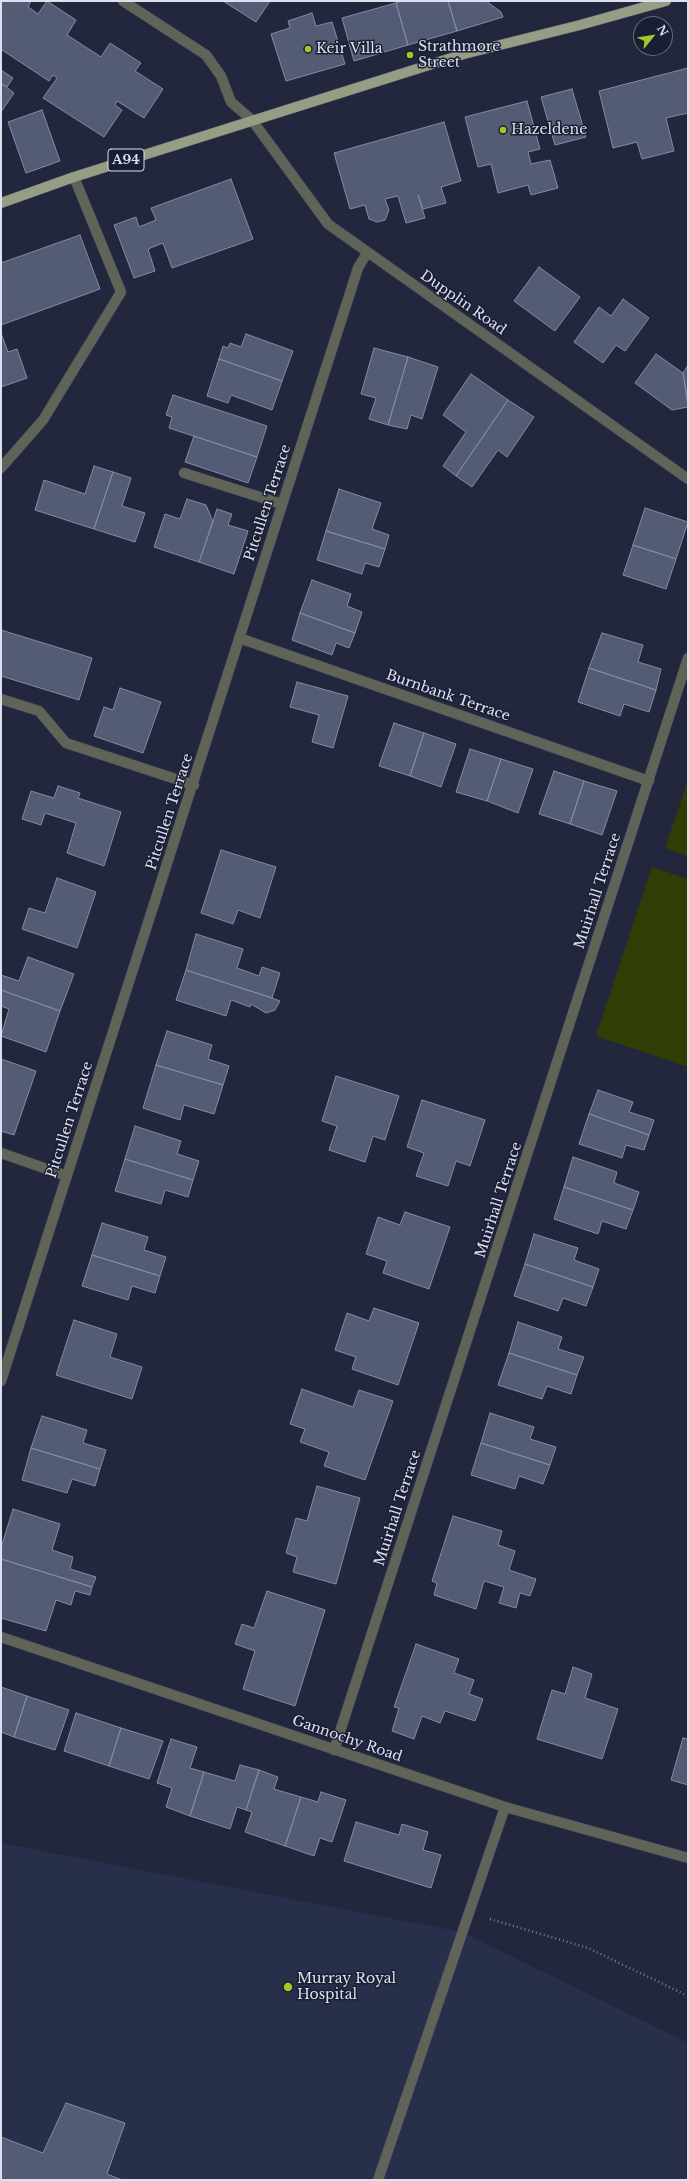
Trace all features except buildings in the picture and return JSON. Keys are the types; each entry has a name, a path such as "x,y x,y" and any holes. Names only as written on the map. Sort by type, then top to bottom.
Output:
{"main road":[{"name":"A94","path":"1,203 74,177 464,54 666,1"}],"street":[{"name":"Dupplin Road","path":"123,1 206,55 221,76 231,102 252,120 328,224 688,479"},
{"path":"1,468 43,420 121,292 74,177"},
{"name":"Pitcullen Terrace","path":"1,1381 194,785 238,638 358,268 367,253"},
{"path":"184,474 282,504"},
{"name":"Burnbank Terrace","path":"238,638 649,780"},
{"name":"Muirhall Terrace","path":"334,1750 688,658"},
{"path":"1,699 39,711 66,743 194,785"},
{"path":"1,1154 67,1176"},
{"name":"Gannochy Road","path":"1,1637 505,1807 688,1858"},
{"path":"378,2180 505,1807"}],"path":[{"path":"469,1913 588,1948 688,1996"}],"shaded area":[{"name":"Murray Royal Hospital","path":"1,1843 462,1932 688,2043 688,2180 1,2180"}],"green space":[{"path":"688,780 688,856 665,848"},
{"path":"652,867 688,879 688,1067 596,1036"}],"place":[{"name":"Keir Villa","path":"308,49"},
{"name":"Strathmore Street","path":"410,55"},
{"name":"Hazeldene","path":"503,130"},
{"name":"Murray Royal Hospital","path":"288,1987"}]}
